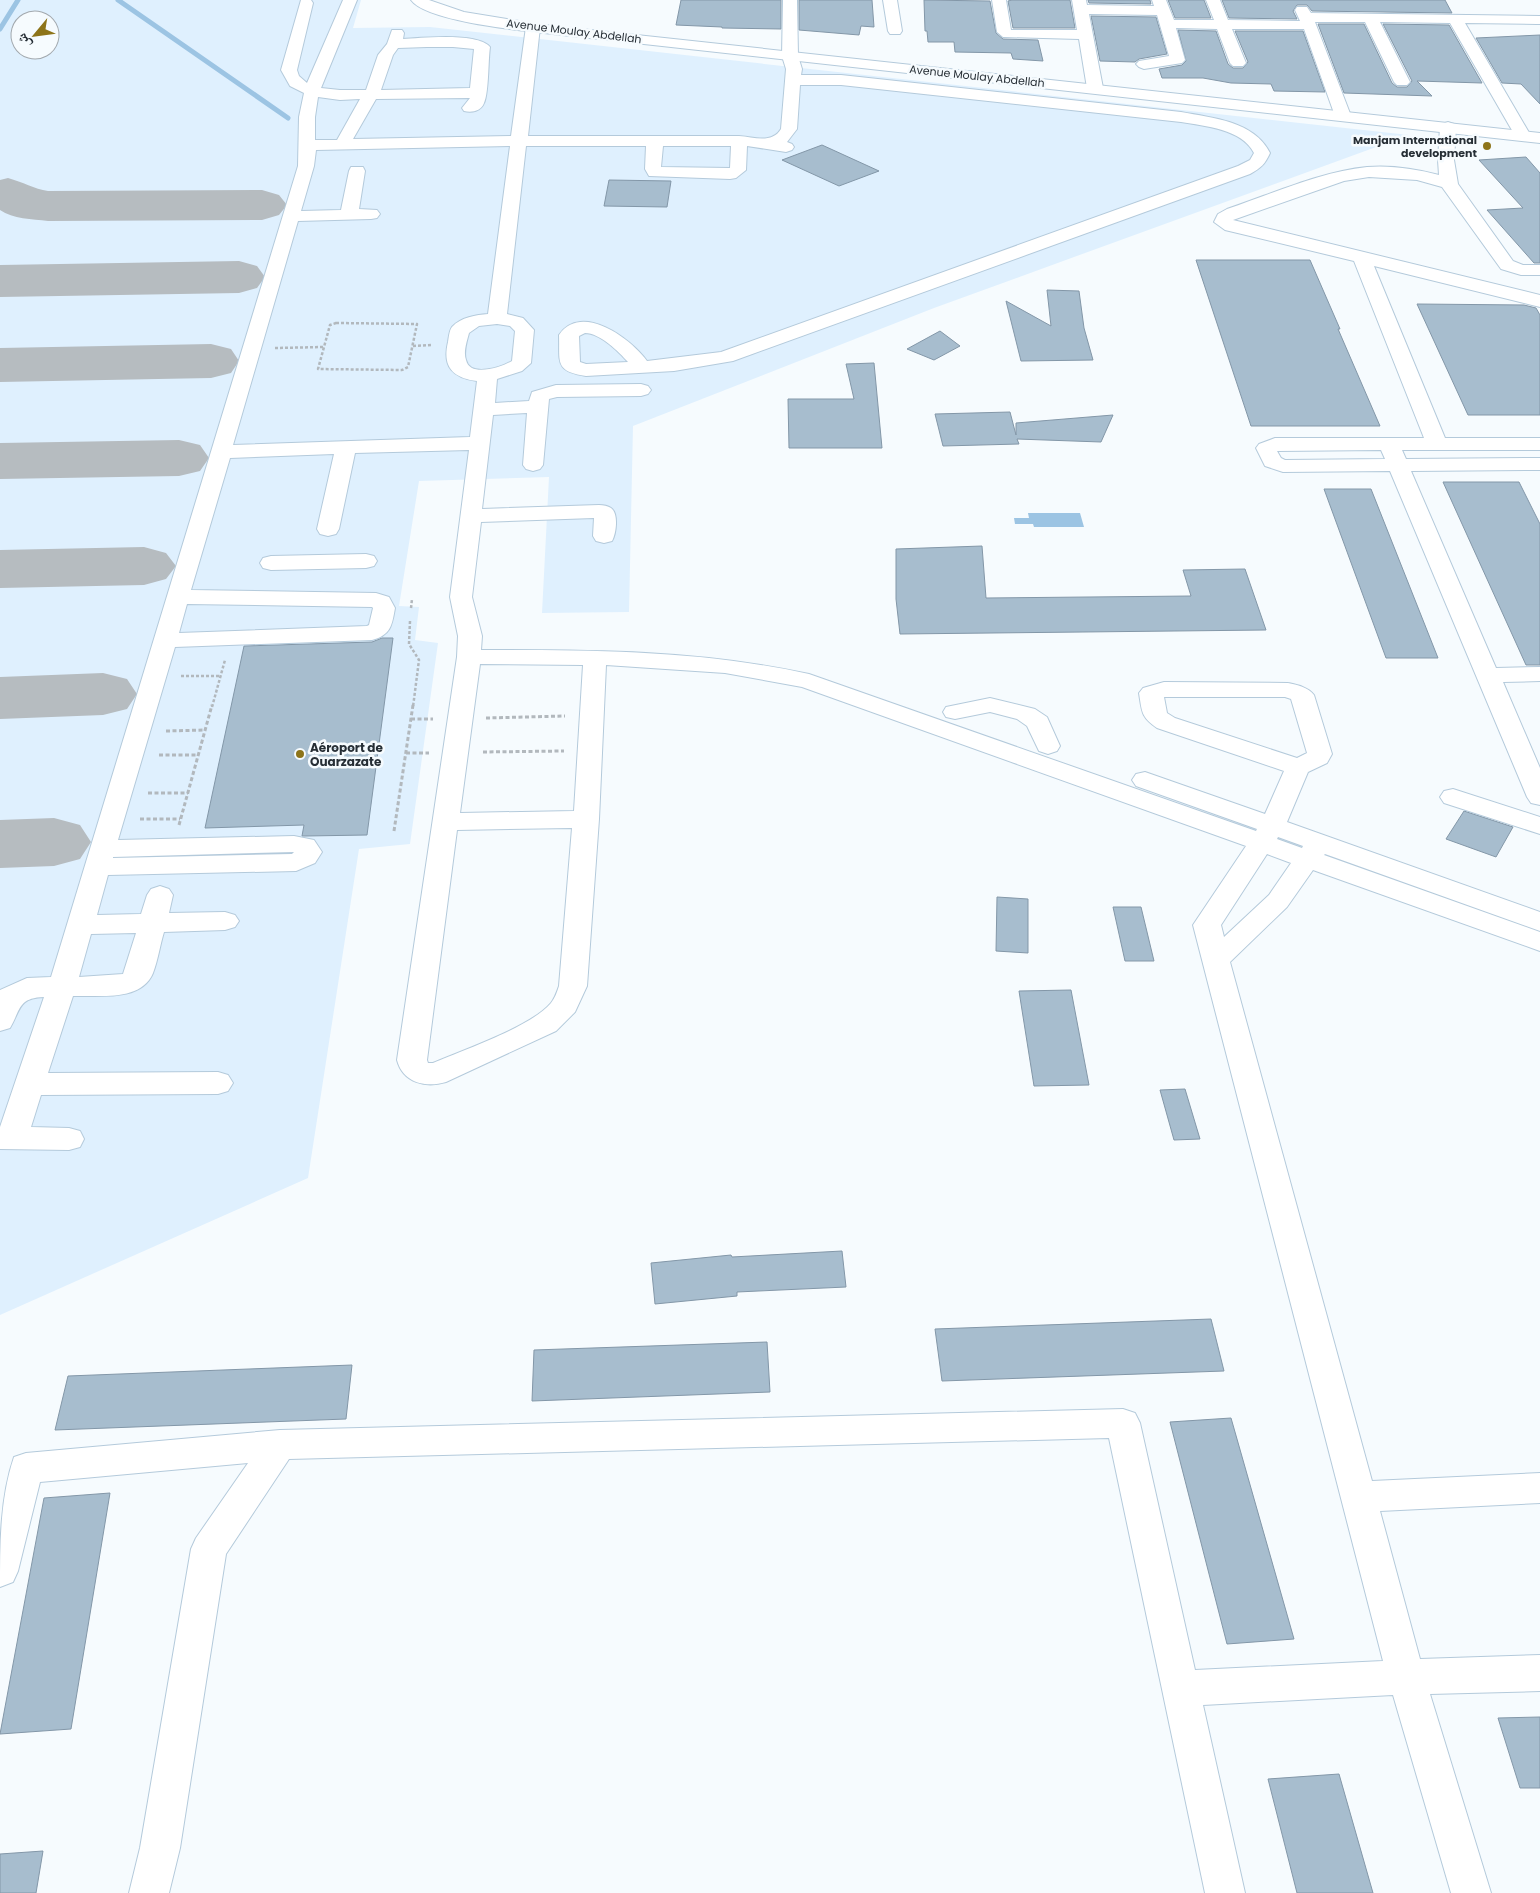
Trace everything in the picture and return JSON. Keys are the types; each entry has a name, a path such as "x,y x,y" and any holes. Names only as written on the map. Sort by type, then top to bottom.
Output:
{"street":[{"path":"69,1139 6,1138 30,1084 62,986 292,216 306,166 309,145 307,115 313,90 318,73 338,33 350,0"},
{"name":"Avenue Moulay Abdellah","path":"418,0 458,14 533,27 1535,137"},
{"path":"309,145 519,141 738,141 779,145 789,129 794,68 790,56 790,0"},
{"path":"890,0 895,31"},
{"path":"999,0 1004,32 1008,34 1086,35"},
{"path":"1213,0 1238,62"},
{"path":"1297,0 1308,21 1344,116"},
{"path":"306,3 289,70 294,82 313,90 340,95 373,89 478,87"},
{"path":"1095,88 1081,5 1164,12 1223,25 1370,18 1538,21"},
{"path":"1524,7 1538,21"},
{"path":"1144,64 1177,60 1164,12"},
{"path":"1370,18 1402,82"},
{"path":"1455,19 1535,137"},
{"path":"497,318 533,27"},
{"path":"342,145 362,111 373,89 386,54 395,39 463,43 478,45 483,50 476,105 457,111"},
{"path":"640,367 692,364 742,353 1244,170 1257,163 1262,153 1257,143 1243,133 1208,122 1181,117 851,81 793,80"},
{"path":"400,109 411,106 430,108"},
{"path":"362,111 381,114"},
{"path":"1448,127 1448,183 1507,265 1521,270 1540,270"},
{"path":"655,141 653,169 655,172 730,174 738,170 738,141"},
{"path":"349,214 357,171"},
{"path":"1448,183 1418,175 1396,173 1369,172 1341,176 1234,213 1224,218 1223,222 1231,226 1362,259 1540,301"},
{"path":"292,216 371,214"},
{"path":"1362,259 1437,444"},
{"path":"497,318 516,322 525,330 521,363 516,368 504,373 488,375 471,373 459,368 456,363 456,357 460,330 474,321 497,318"},
{"path":"488,375 461,597 469,628 469,651 447,822 412,1060 413,1066 419,1072 436,1074 539,1028 553,1020 570,998 573,986 586,819 595,658"},
{"path":"533,465 539,396 549,392 641,390"},
{"path":"483,409 537,407"},
{"path":"221,452 479,443"},
{"path":"1540,444 1437,444 1394,454 1283,466 1272,462 1266,448 1275,444 1394,454 1540,464"},
{"path":"328,529 346,448"},
{"path":"1394,454 1488,675 1535,772 1540,797"},
{"path":"470,516 599,511 606,516 604,536"},
{"path":"262,598 274,554 366,561"},
{"path":"165,640 372,633 380,628 384,608 376,600 178,597"},
{"path":"469,651 672,645 755,652 795,660 848,674 1048,746 1267,834"},
{"path":"469,651 667,660 724,665 781,674 809,681 1267,834 1540,942"},
{"path":"1488,675 1540,674"},
{"path":"1298,767 1166,724 1155,716 1151,693 1164,689 1288,690 1297,692 1302,695 1320,754 1318,758 1298,767 1267,834 1207,925 1406,1677 1471,1893"},
{"path":"1453,797 1540,826"},
{"path":"447,822 586,819"},
{"path":"1314,851 1540,922"},
{"path":"1216,960 1278,901 1314,851"},
{"path":"100,858 170,856"},
{"path":"0,1022 9,998 27,988 121,985 133,981 139,973 160,895"},
{"path":"80,925 225,921"},
{"path":"30,1084 218,1082"},
{"path":"0,1571 26,1468 280,1445 1122,1423 1225,1893"},
{"path":"149,1893 160,1848 209,1549 280,1445"},
{"path":"1358,1497 1540,1488"},
{"path":"1181,1688 1406,1677 1540,1673"}],"path":[{"path":"334,323 416,323 418,325 408,367 405,370 320,370 317,368 324,347 330,325 334,323"},
{"path":"252,348 324,347"},
{"path":"394,830 419,665 419,660 409,644 412,599"},
{"path":"170,856 231,638"},
{"path":"154,677 220,676"},
{"path":"411,719 592,716"},
{"path":"138,732 205,730"},
{"path":"406,753 590,750"},
{"path":"131,755 198,755"},
{"path":"120,793 188,793"},
{"path":"112,820 180,819"}],"shaded area":[{"path":"0,0 361,0 353,28 430,27 1409,135 934,308 633,426 629,612 542,613 549,477 419,481 399,606 419,607 415,640 438,643 410,844 359,849 308,1178 0,1315"}],"water":[{"path":"1028,513 1080,513 1084,527 1034,527 1033,524 1015,524 1014,518 1029,518"}],"building":[{"path":"681,0 781,0 781,29 676,25"},
{"path":"799,0 872,0 874,27 861,26 859,35 799,30"},
{"path":"924,0 990,1 996,33 1003,39 1038,40 1043,61 1013,59 1011,53 955,52 954,42 928,42 927,31 925,31"},
{"path":"1070,0 1075,28 1013,28 1008,1"},
{"path":"1088,0 1150,0 1151,4 1089,3"},
{"path":"1168,0 1204,0 1211,18 1175,18"},
{"path":"1222,0 1445,0 1452,13 1312,11 1307,5 1297,5 1293,11 1297,19 1229,18"},
{"path":"1091,16 1156,17 1167,54 1139,59 1135,62 1100,61"},
{"path":"1318,24 1364,24 1392,83 1397,87 1407,87 1412,81 1383,24 1449,25 1482,83 1417,81 1432,96 1344,93"},
{"path":"1178,30 1216,31 1228,64 1233,68 1243,68 1248,62 1235,31 1303,31 1325,92 1274,91 1271,84 1231,83 1203,78 1162,78 1159,69 1182,65 1186,61"},
{"path":"1540,35 1540,104 1521,84 1502,83 1476,38"},
{"path":"822,145 879,171 839,186 782,160"},
{"path":"1526,157 1540,173 1540,263 1534,263 1487,210 1523,208 1479,160"},
{"path":"609,180 671,181 667,207 604,206"},
{"path":"1196,260 1310,260 1380,426 1251,426"},
{"path":"1047,290 1079,291 1084,328 1093,360 1021,361 1006,301 1051,326"},
{"path":"1417,304 1524,305 1536,308 1540,315 1540,415 1468,415"},
{"path":"940,331 960,346 934,360 907,349"},
{"path":"874,363 882,448 789,448 788,399 854,399 846,364"},
{"path":"1010,412 1016,435 1016,423 1113,415 1101,442 1017,439 1019,444 943,446 935,414"},
{"path":"1443,482 1519,482 1540,524 1540,665 1526,665"},
{"path":"1324,489 1371,489 1438,658 1386,658"},
{"path":"982,546 986,598 1191,596 1183,570 1245,569 1266,630 900,634 896,599 896,549"},
{"name":"Aéroport de Ouarzazate","path":"382,638 393,638 367,835 302,836 304,825 205,828 244,646 372,642"},
{"path":"1464,811 1513,827 1496,857 1446,839"},
{"path":"997,897 1028,899 1028,953 996,951"},
{"path":"1113,907 1141,907 1154,961 1125,961"},
{"path":"1071,990 1089,1085 1034,1086 1019,991"},
{"path":"1185,1089 1200,1139 1174,1140 1160,1090"},
{"path":"842,1251 846,1287 737,1292 737,1296 655,1304 651,1263 731,1255 732,1257"},
{"path":"1211,1319 1224,1371 942,1381 935,1329"},
{"path":"767,1342 770,1392 532,1401 534,1350"},
{"path":"352,1365 346,1419 55,1430 68,1376"},
{"path":"1231,1418 1294,1639 1227,1644 1170,1422"},
{"path":"110,1493 71,1729 0,1734 44,1498"},
{"path":"1540,1717 1540,1788 1520,1788 1498,1718"},
{"path":"1339,1774 1373,1893 1297,1893 1268,1779"},
{"path":"43,1851 36,1893 0,1893 0,1854"}],"waterway":[{"path":"0,29 18,0"},
{"path":"118,0 288,118"}],"taxiway":[{"path":"8,193 23,203 48,206 262,205"},
{"path":"0,281 239,277"},
{"path":"0,365 211,361"},
{"path":"0,461 179,458"},
{"path":"0,569 144,566"},
{"path":"0,698 103,694"},
{"path":"0,844 54,842"}],"place":[{"name":"Manjam International development","path":"1487,146"},
{"name":"Aéroport de Ouarzazate","path":"300,754"}]}
